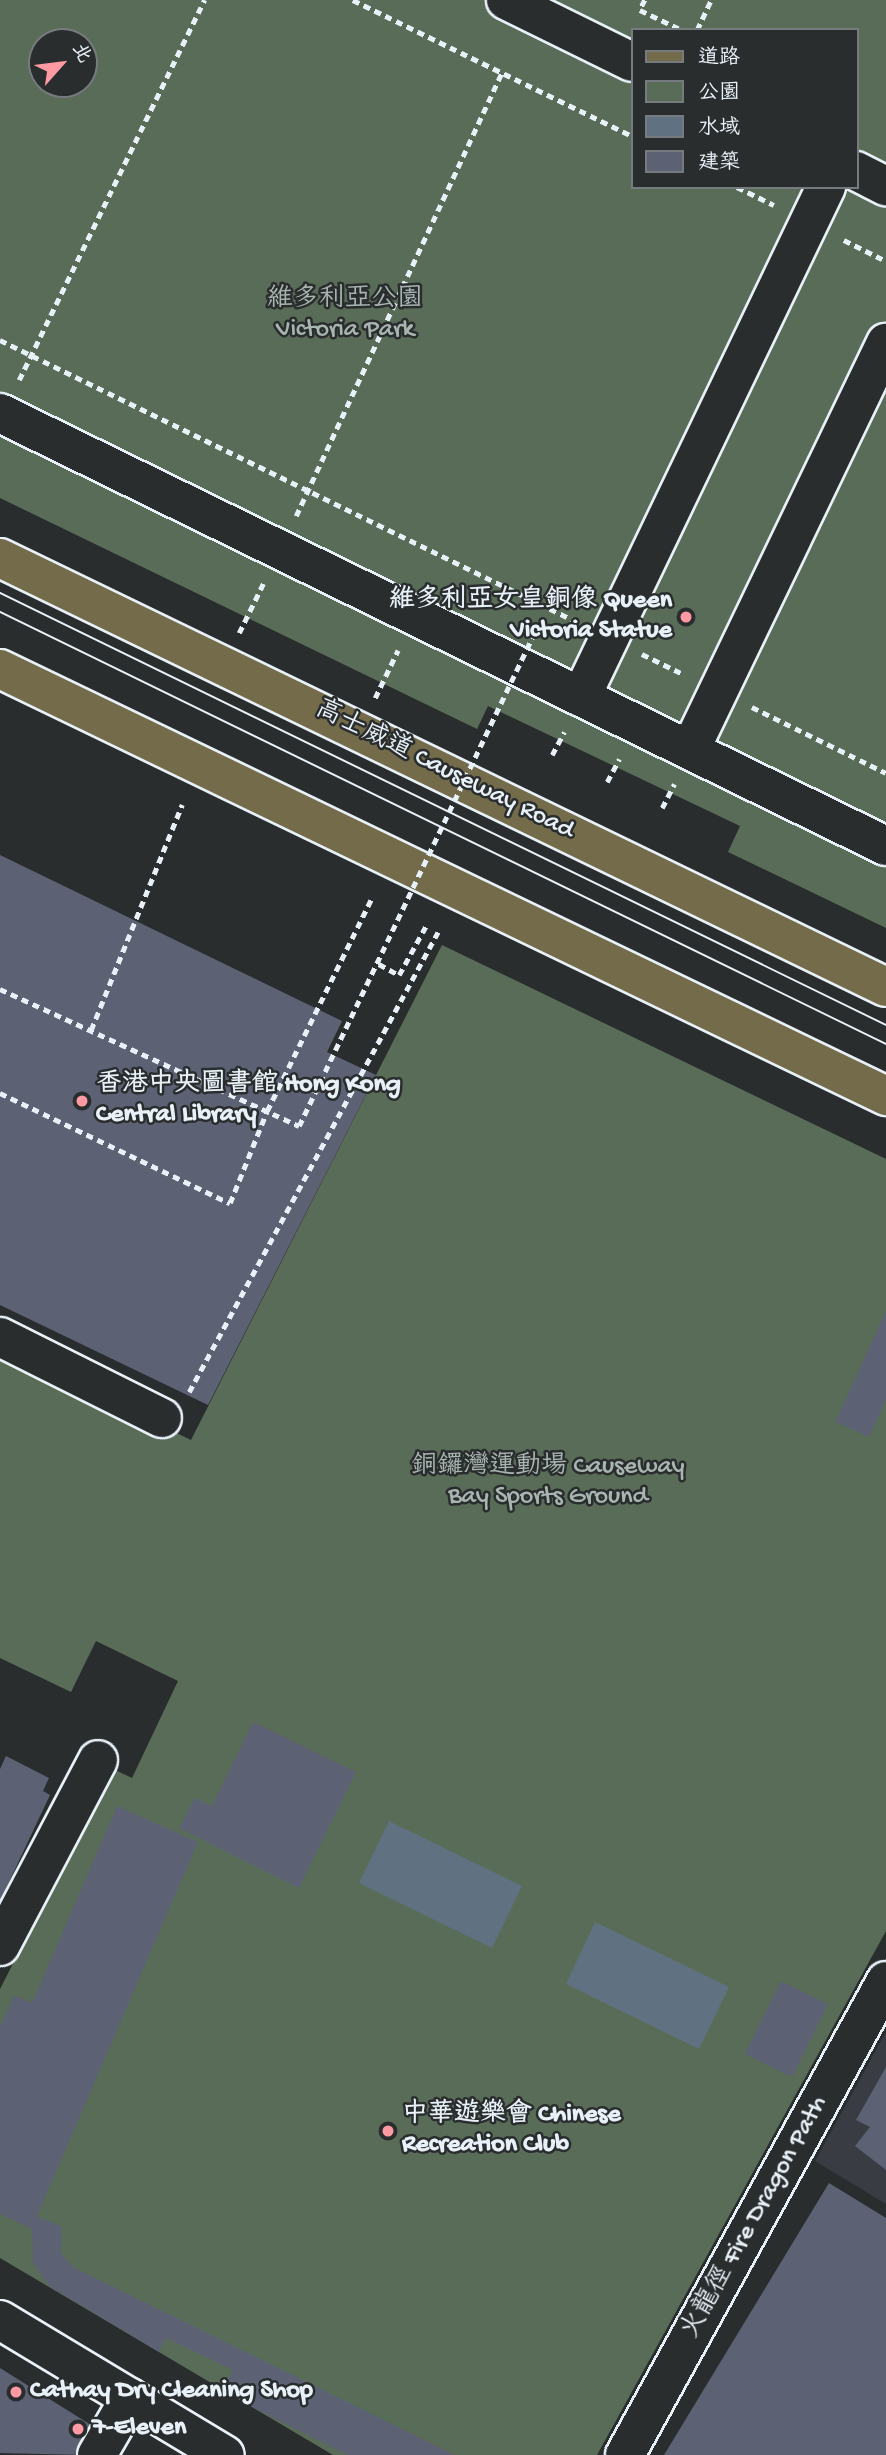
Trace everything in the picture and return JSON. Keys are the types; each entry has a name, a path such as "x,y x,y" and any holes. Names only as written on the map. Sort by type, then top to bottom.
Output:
{"main road":[{"name":"高士威道 Causeway Road","path":"0,558 886,988"},
{"path":"0,670 886,1096"}],"street":[{"path":"506,0 630,61"},
{"path":"858,172 886,186"},
{"path":"581,697 825,189"},
{"path":"690,750 886,344"},
{"path":"1,413 886,846"},
{"path":"0,1337 172,1412"},
{"path":"0,1946 98,1760"},
{"name":"火龍徑 Fire Dragon Path","path":"625,2455 886,1981"},
{"path":"0,2320 225,2455"},
{"path":"97,2455 131,2398"}],"path":[{"path":"1,413 204,0"},
{"path":"353,0 630,135"},
{"path":"645,0 640,9 678,28"},
{"path":"698,28 710,0"},
{"path":"239,634 502,73"},
{"path":"0,340 886,773"},
{"path":"0,989 299,1126 379,964 532,638"},
{"path":"91,1030 182,806"},
{"path":"0,1093 230,1203 267,1111 372,898"},
{"path":"379,964 399,975 427,924"},
{"path":"172,1412 439,930"},
{"path":"57,1120 60,1114"}],"shaded area":[{"path":"886,2032 886,2204 815,2161"}],"green space":[{"name":"維多利亞公園 Victoria Park","path":"0,0 886,0 886,928 728,852 740,826 488,706 477,729 0,498"},
{"name":"銅鑼灣運動場 Causeway Bay Sports Ground","path":"442,945 886,1159 886,1931 597,2455 333,2455 0,2258 0,1989 113,1769 132,1778 178,1681 96,1641 71,1692 0,1658 0,1348 191,1440"}],"water":[{"path":"389,1821 522,1886 492,1948 359,1883"},
{"path":"595,1922 729,1987 699,2049 566,1984"}],"building":[{"name":"香港中央圖書館 Hong Kong Central Library","path":"0,855 342,1021 327,1052 376,1075 208,1405 0,1305"},
{"path":"886,1311 886,1400 869,1437 835,1422"},
{"path":"253,1722 356,1772 299,1888 179,1828 195,1798 212,1806"},
{"path":"6,1756 49,1778 43,1791 50,1795 0,1901 0,1769"},
{"path":"117,1806 198,1842 37,2216 62,2227 61,2253 73,2267 455,2455 348,2455 254,2408 223,2390 233,2370 166,2338 159,2352 49,2286 33,2263 32,2229 0,2214 0,2027 14,1995 32,2003"},
{"path":"781,1981 828,2004 792,2077 745,2054"},
{"path":"886,2067 886,2170 855,2146 870,2127 856,2120"},
{"path":"829,2183 886,2218 886,2455 664,2455"},
{"path":"0,2368 99,2430 84,2455 0,2453"}],"tram line":[{"path":"0,593 886,1025"},
{"path":"0,612 886,1044"}],"place":[{"name":"維多利亞女皇銅像 Queen Victoria Statue","path":"686,617"},
{"name":"香港中央圖書館 Hong Kong Central Library","path":"82,1101"},
{"name":"中華遊樂會 Chinese Recreation Club","path":"388,2131"},
{"name":"Cathay Dry Cleaning Shop","path":"16,2392"},
{"name":"7-Eleven","path":"78,2429"}]}
